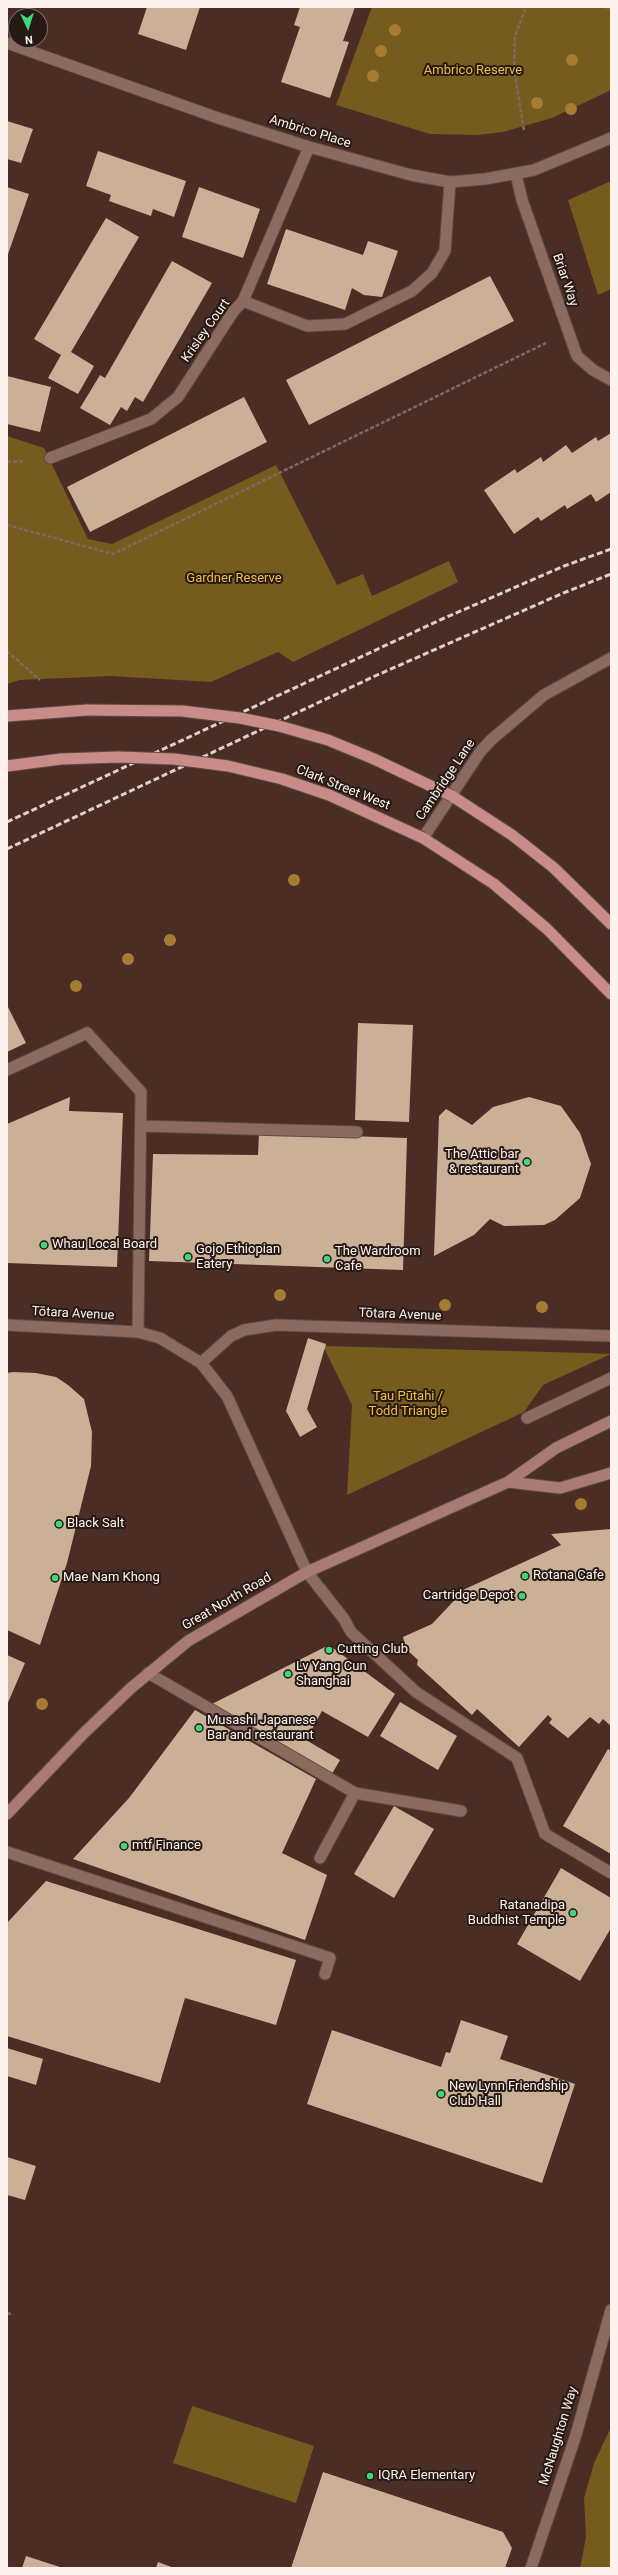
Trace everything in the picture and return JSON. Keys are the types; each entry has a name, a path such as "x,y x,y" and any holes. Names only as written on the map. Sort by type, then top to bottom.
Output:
{"main road":[{"path":"7,716 87,710 182,711 240,718 279,726 328,740 374,758 452,796 512,835 554,868 611,924"},
{"name":"Clark Street West","path":"7,766 61,759 118,757 174,759 228,766 282,779 329,795 423,838 494,884 552,934 611,994"},
{"name":"Great North Road","path":"7,1814 83,1734 148,1673 188,1641 307,1572 508,1482 556,1448 611,1421"},
{"path":"508,1482 560,1488 611,1473"}],"street":[{"name":"Ambrico Place","path":"7,43 218,118 309,147 411,175 450,182 516,174 534,170 611,138"},
{"name":"Krisley Court","path":"50,458 150,419 178,397 233,312 243,301 309,147"},
{"name":"Briar Way","path":"516,174 522,200 577,356 594,370 611,380"},
{"path":"243,301 306,326 345,324 412,292 432,272 445,251 450,182"},
{"name":"Cambridge Lane","path":"423,838 480,752 544,695 611,658"},
{"path":"7,1070 87,1033 141,1092 138,1332"},
{"path":"141,1126 357,1132"},
{"name":"Tōtara Avenue","path":"7,1325 138,1332 160,1338 201,1363 227,1396 307,1572 344,1618 351,1632 416,1692 517,1758 545,1834 611,1873"},
{"name":"Tōtara Avenue","path":"201,1363 231,1336 244,1330 271,1325 611,1336"},
{"path":"527,1418 611,1378"},
{"path":"148,1673 355,1793 461,1812"},
{"path":"320,1858 355,1793"},
{"path":"7,1852 330,1958 325,1974"},
{"name":"McNaughton Way","path":"532,2568 574,2438 611,2310"}],"path":[{"path":"524,130 514,69 514,56 515,36 526,7"},
{"path":"606,7 611,9"},
{"path":"7,525 113,554 554,339"},
{"path":"7,462 29,461"},
{"path":"7,651 40,680"},
{"path":"7,2313 13,2315"}],"green space":[{"name":"Ambrico Reserve","path":"372,7 611,7 611,90 552,118 503,132 477,135 430,134 336,105"},
{"path":"611,181 611,289 598,295 568,200"},
{"name":"Gardner Reserve","path":"7,436 44,448 88,539 112,544 276,465 337,585 363,574 372,596 449,561 458,582 293,662 278,652 211,682 111,676 20,680 7,684"},
{"name":"Tau Pūtahi / Todd Triangle","path":"323,1346 611,1354 543,1385 524,1412 347,1495 352,1405"},
{"path":"192,2406 314,2446 296,2503 173,2463"},
{"path":"611,2427 611,2568 580,2568 586,2537 584,2498 594,2463"}],"building":[{"path":"147,7 200,7 186,50 138,34"},
{"path":"300,7 355,7 343,41 349,42 330,98 281,82 300,27 294,25"},
{"path":"7,121 33,129 21,163 7,159"},
{"path":"98,151 186,181 174,217 153,209 151,216 109,201 111,195 86,186"},
{"path":"7,187 29,194 7,257"},
{"path":"199,187 260,209 243,258 182,237"},
{"path":"106,218 139,237 71,352 94,366 78,394 48,378 61,355 34,339"},
{"path":"286,229 363,255 368,241 398,251 382,297 364,295 352,288 345,310 267,284"},
{"path":"172,261 212,283 143,402 135,397 127,411 121,407 110,425 80,408 100,375 105,378"},
{"path":"490,276 514,321 309,425 286,380"},
{"path":"7,376 51,387 40,432 7,424"},
{"path":"244,397 267,442 90,532 67,487"},
{"path":"611,433 611,492 596,502 591,494 567,509 565,505 541,521 538,517 514,534 484,490 515,469 517,473 541,457 543,462 566,445 572,453 596,437 598,441"},
{"path":"7,1005 26,1043 7,1052"},
{"path":"358,1023 413,1025 409,1122 355,1120"},
{"path":"70,1097 69,1111 123,1113 117,1267 7,1263 7,1124"},
{"path":"529,1097 561,1106 580,1133 591,1164 580,1198 555,1220 544,1225 504,1226 490,1219 474,1235 434,1256 439,1116 446,1109 472,1125 493,1107"},
{"path":"259,1133 407,1138 403,1270 149,1261 153,1154 258,1155"},
{"path":"308,1338 326,1344 307,1409 317,1427 300,1437 286,1411"},
{"path":"7,1373 36,1373 56,1377 68,1385 84,1399 92,1432 91,1466 67,1563 40,1645 7,1630"},
{"path":"611,1529 611,1726 603,1719 599,1724 590,1717 568,1738 549,1723 552,1719 548,1715 519,1747 477,1709 472,1715 417,1665 418,1660 406,1649 403,1637 432,1624 465,1589 561,1545 551,1534"},
{"path":"329,1645 395,1694 368,1737 322,1711 306,1740 340,1760 329,1779 202,1709"},
{"path":"7,1655 25,1663 7,1705"},
{"path":"400,1702 457,1736 438,1770 380,1736"},
{"path":"195,1710 316,1779 282,1853 327,1875 305,1940 73,1859 129,1798"},
{"path":"608,1749 611,1751 611,1854 563,1826"},
{"path":"394,1806 434,1829 394,1898 354,1874"},
{"name":"Ratanadipa Buddhist Temple","path":"561,1868 611,1898 611,1928 580,1981 517,1944"},
{"path":"46,1881 296,1960 276,2025 185,1998 160,2083 7,2036 7,1923"},
{"name":"New Lynn Friendship Club Hall","path":"461,2020 508,2036 500,2059 575,2084 542,2183 307,2104 332,2030 441,2067 446,2052 450,2053"},
{"path":"7,2048 43,2059 36,2085 7,2076"},
{"path":"7,2157 36,2166 25,2200 7,2195"},
{"name":"IQRA Elementary","path":"323,2472 503,2532 512,2548 505,2568 291,2568"},
{"path":"26,2556 63,2568 22,2568"},
{"path":"158,2562 174,2568 156,2568"}],"railway":[{"path":"7,822 440,620 564,566 611,549"},
{"path":"7,849 375,676 561,594 611,574"}],"place":[{"name":"The Attic bar & restaurant","path":"527,1162"},
{"name":"Whau Local Board","path":"44,1245"},
{"name":"Gojo Ethiopian Eatery","path":"188,1257"},
{"name":"The Wardroom Cafe","path":"327,1259"},
{"name":"Black Salt","path":"59,1524"},
{"name":"Rotana Cafe","path":"525,1576"},
{"name":"Mae Nam Khong","path":"55,1578"},
{"name":"Cartridge Depot","path":"522,1596"},
{"name":"Cutting Club","path":"329,1650"},
{"name":"Lv Yang Cun Shanghai","path":"288,1674"},
{"name":"Musashi Japanese Bar and restaurant","path":"199,1728"},
{"name":"mtf Finance","path":"124,1846"},
{"name":"Ratanadipa Buddhist Temple","path":"573,1913"},
{"name":"New Lynn Friendship Club Hall","path":"441,2094"},
{"name":"IQRA Elementary","path":"370,2476"}]}
